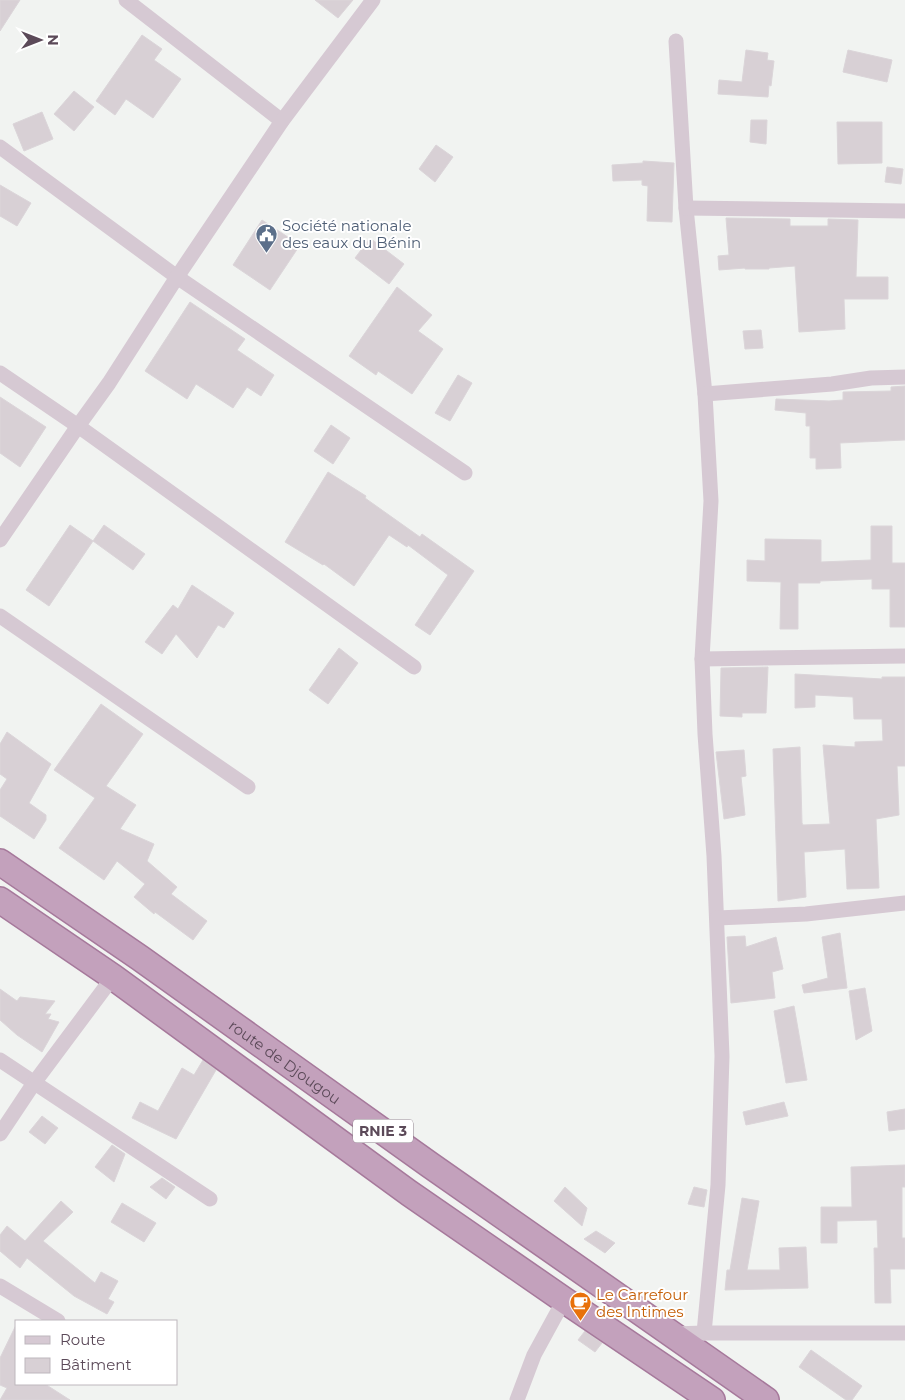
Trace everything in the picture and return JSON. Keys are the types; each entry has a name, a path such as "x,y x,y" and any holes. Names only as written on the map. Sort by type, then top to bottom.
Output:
{"highway":[{"name":"route de Djougou","path":"0,862 766,1400"},
{"name":"route de Djougou","path":"0,900 114,977 409,1193 712,1400"}],"street":[{"path":"126,0 282,121"},
{"path":"0,540 109,383 177,277 282,121 374,0"},
{"path":"676,41 686,208 705,394 711,501 702,658 705,734 714,856 722,1056 718,1185 704,1333"},
{"path":"0,147 177,277 465,473"},
{"path":"686,208 905,211"},
{"path":"0,373 78,426 414,667"},
{"path":"705,394 832,384 871,378 905,377"},
{"path":"0,616 248,787"},
{"path":"702,658 905,656"},
{"path":"717,918 806,914 905,903"},
{"path":"0,1134 34,1083 114,977"},
{"path":"0,1060 210,1199"},
{"path":"0,1286 56,1320"},
{"path":"517,1400 534,1355 564,1300"},
{"path":"673,1334 905,1333"}],"building":[{"path":"0,0 20,0 0,31"},
{"path":"315,0 353,0 338,18"},
{"path":"142,35 162,49 154,60 181,79 153,118 126,99 115,115 96,101"},
{"path":"746,50 768,53 767,60 774,61 768,97 718,94 719,80 742,82"},
{"path":"848,50 892,60 887,82 843,72"},
{"path":"74,91 94,107 74,131 54,114"},
{"path":"42,112 53,139 24,151 13,124"},
{"path":"751,120 767,120 766,144 750,142"},
{"path":"837,122 882,122 882,163 838,164"},
{"path":"436,145 453,157 435,182 419,169"},
{"path":"643,161 674,163 672,222 647,221 648,186 642,185 642,180 613,181 612,165 643,163"},
{"path":"887,167 903,169 901,184 885,182"},
{"path":"0,185 31,203 17,226 0,216"},
{"path":"726,218 790,219 790,226 828,226 828,219 858,220 856,277 888,277 888,299 844,299 845,329 799,332 795,266 769,269 719,270 718,256 729,255"},
{"path":"262,220 300,245 270,290 233,265"},
{"path":"370,238 404,264 389,284 355,258"},
{"path":"397,287 432,315 418,331 443,349 412,394 378,371 376,375 349,356"},
{"path":"190,302 245,339 237,350 274,375 261,396 247,387 233,408 196,384 187,399 145,371"},
{"path":"761,330 763,348 745,349 743,331"},
{"path":"458,375 472,383 450,421 435,413"},
{"path":"905,386 905,440 840,443 841,468 816,469 816,458 810,458 810,426 806,426 806,413 775,410 776,399 843,400 843,392 891,391 891,387"},
{"path":"0,397 46,427 20,467 0,453"},
{"path":"331,425 350,438 333,464 314,451"},
{"path":"328,472 366,496 365,498 420,537 422,534 474,571 430,635 415,625 448,575 408,545 407,547 389,535 354,586 324,564 285,542"},
{"path":"70,525 93,541 49,606 26,590"},
{"path":"104,525 145,554 133,570 93,541"},
{"path":"871,526 892,526 892,563 905,563 905,627 890,627 890,589 872,589 872,579 798,583 798,629 780,629 781,582 747,581 747,560 765,561 765,539 821,540 821,562 871,560"},
{"path":"192,585 234,613 224,628 218,625 197,658 176,634 162,654 145,642 173,605 178,609"},
{"path":"339,648 358,663 328,704 309,690"},
{"path":"768,667 766,713 742,713 742,717 720,716 721,668"},
{"path":"795,674 882,679 882,677 905,677 905,766 897,766 899,815 876,819 879,888 847,889 845,849 804,852 806,897 778,901 773,749 800,747 802,823 803,825 830,824 823,745 855,747 855,742 883,741 882,719 854,719 853,697 815,695 815,707 795,708"},
{"path":"101,704 143,734 106,786 136,805 120,829 154,844 147,861 177,887 171,894 207,921 193,940 155,912 154,914 134,897 145,884 117,861 104,880 59,848 95,798 54,770"},
{"path":"7,732 51,764 29,803 46,815 46,820 34,839 0,816 0,790 7,779 0,774 0,744"},
{"path":"744,750 746,776 741,777 745,815 724,819 716,752"},
{"path":"840,933 847,988 804,993 802,985 828,978 822,937"},
{"path":"745,936 746,947 776,937 783,969 772,972 775,998 731,1003 727,937"},
{"path":"865,988 872,1031 856,1040 849,991"},
{"path":"0,989 17,1001 20,997 55,1001 45,1014 51,1014 48,1019 59,1022 42,1052 17,1035 0,1020"},
{"path":"794,1006 807,1080 786,1083 774,1011"},
{"path":"203,1060 216,1070 176,1139 132,1118 140,1102 158,1111 182,1068 194,1075"},
{"path":"784,1102 788,1116 746,1125 743,1112"},
{"path":"905,1109 905,1129 889,1131 887,1112"},
{"path":"42,1116 58,1128 45,1144 29,1132"},
{"path":"112,1145 125,1154 114,1182 95,1167"},
{"path":"905,1165 905,1187 902,1187 902,1238 905,1238 905,1269 890,1269 891,1303 875,1303 874,1248 878,1248 877,1220 837,1221 837,1243 821,1243 821,1207 852,1207 851,1167"},
{"path":"162,1178 175,1187 166,1199 150,1187"},
{"path":"565,1187 587,1208 582,1226 554,1201"},
{"path":"694,1187 707,1190 704,1207 688,1204"},
{"path":"742,1198 759,1201 747,1270 780,1270 779,1248 806,1247 808,1288 725,1290 727,1270 730,1270"},
{"path":"61,1201 73,1212 43,1241 95,1283 101,1272 118,1281 108,1299 114,1302 107,1314 74,1296 27,1258 20,1268 0,1251 0,1235 7,1226 25,1241"},
{"path":"122,1203 156,1223 144,1242 111,1222"},
{"path":"596,1231 615,1243 605,1253 584,1239"},
{"path":"15,1327 15,1385 47,1385 70,1400 0,1400 7,1388 0,1385 0,1358"},
{"path":"585,1331 602,1343 595,1352 578,1340"},
{"path":"811,1350 862,1386 852,1400 846,1400 799,1367"}],"place":[{"name":"Société nationale des eaux du Bénin","path":"266,253"},
{"name":"Le Carrefour des Intimes","path":"580,1322"}]}
